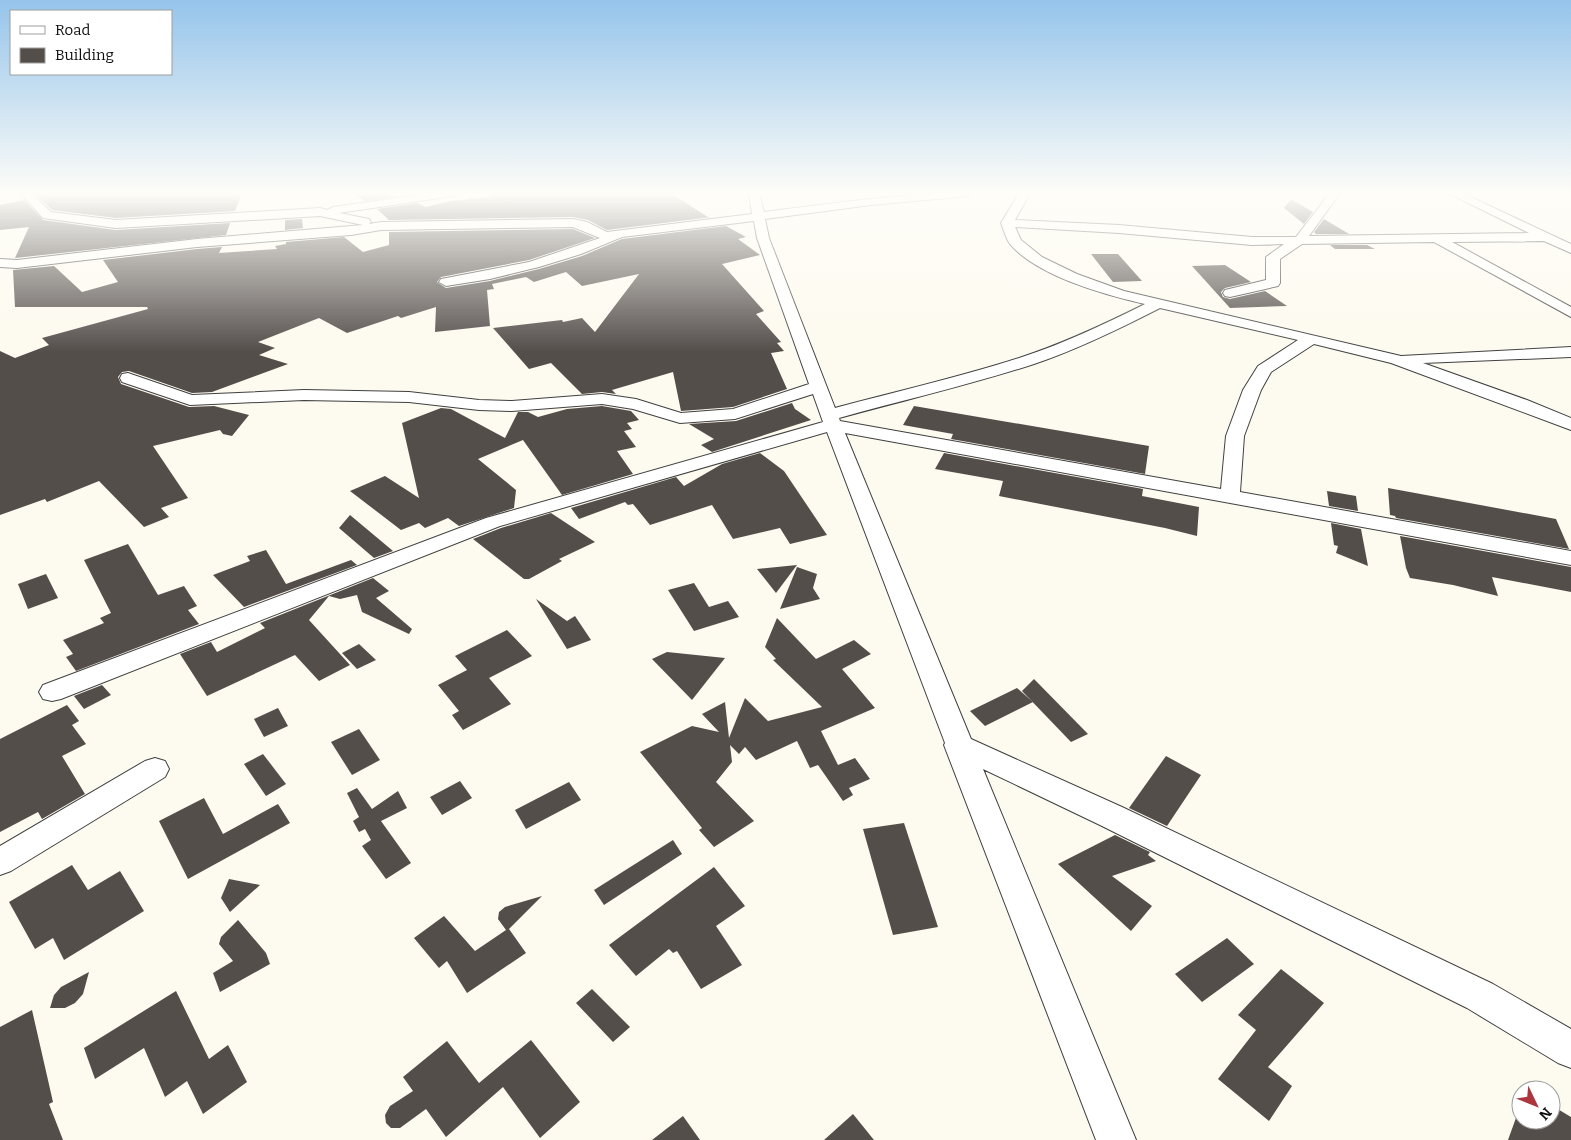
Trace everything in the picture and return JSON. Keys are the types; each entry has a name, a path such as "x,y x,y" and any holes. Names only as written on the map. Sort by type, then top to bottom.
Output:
{"street":[{"path":"0,263 17,264 170,246"},
{"path":"446,282 524,267 591,246"},
{"path":"766,246 831,420 958,745 1116,1140"},
{"path":"1020,246 1037,260 1072,277 1120,294 1396,359 1521,404 1571,425"},
{"path":"1230,292 1273,283 1273,257 1290,246"},
{"path":"1451,246 1571,314"},
{"path":"52,692 493,522 1056,350 1111,327 1158,303"},
{"path":"1230,498 1235,436 1252,390 1264,370 1285,354 1310,340"},
{"path":"1396,359 1571,352"},
{"path":"128,378 190,400 304,395 409,397 479,405 512,406 602,399 636,404 680,418 735,414 819,386"},
{"path":"831,420 1230,498 1571,558"},
{"path":"958,745 1110,816 1480,996 1571,1050"},
{"path":"0,862 155,769"}],"building":[{"path":"20,246 123,246 15,258"},
{"path":"275,246 356,246 363,252 385,246 570,246 529,260 441,277 437,282 446,288 490,281 582,256 605,246 748,246 760,255 722,264 764,311 756,314 781,342 777,343 784,351 771,353 787,389 733,407 681,411 673,372 612,390 616,394 602,392 582,394 551,363 529,369 493,328 562,320 563,322 582,318 595,332 639,274 582,286 566,272 534,282 526,277 492,284 494,289 487,290 490,326 435,332 436,307 401,318 398,316 347,333 319,318 258,342 275,348 259,355 288,364 212,392 192,393 129,371 122,372 118,377 121,384 189,407 214,406 249,415 232,436 223,434 220,430 153,446 188,498 161,508 169,517 144,527 99,481 47,502 45,499 0,515 0,351 15,358 49,345 42,338 148,309 147,307 15,307 13,270 54,266 82,292 118,282 103,260 197,249 222,247 219,253 277,249"},
{"path":"1332,246 1369,246 1375,249 1335,249"},
{"path":"1091,254 1118,254 1142,281 1113,282"},
{"path":"1225,265 1251,282 1225,288 1221,292 1223,297 1230,299 1265,291 1287,306 1230,308 1192,266"},
{"path":"792,403 795,409 811,420 712,452 701,445 714,439 689,424 736,421"},
{"path":"602,406 631,411 639,420 627,423 632,429 624,431 636,447 617,451 633,474 562,495 523,440 478,459 516,490 514,508 459,526 448,518 425,528 419,523 401,530 350,491 385,476 419,498 402,423 441,408 451,409 505,438 518,412 528,412 538,417 567,409"},
{"path":"914,406 1149,446 1145,474 951,439 953,434 903,425"},
{"path":"760,453 784,471 827,535 790,544 780,528 733,539 712,505 650,525 633,504 628,505 625,502 579,519 571,508 676,477 684,486 722,464"},
{"path":"944,453 1143,489 1142,496 1199,507 1197,536 1165,528 999,496 1003,481 935,469"},
{"path":"1388,488 1556,519 1569,549 1396,518 1390,515"},
{"path":"1327,491 1356,496 1358,511 1329,506"},
{"path":"551,513 595,542 559,559 562,561 529,579 524,579 473,539 501,528"},
{"path":"350,515 393,551 374,558 339,528"},
{"path":"1331,523 1361,529 1368,566 1336,553 1338,546 1334,545"},
{"path":"1400,536 1571,567 1571,592 1492,577 1498,596 1453,585 1410,578 1406,568"},
{"path":"128,544 158,595 184,586 197,606 188,610 199,624 76,671 66,657 73,654 63,640 104,623 100,618 111,613 84,560"},
{"path":"266,550 286,584 351,560 357,565 244,607 213,575 250,561 247,556"},
{"path":"797,565 776,593 757,569"},
{"path":"797,567 817,574 813,588 820,599 780,609"},
{"path":"46,574 58,598 28,609 18,584"},
{"path":"373,578 389,591 376,598 412,629 409,634 362,612 357,595 340,599 329,596 309,620 350,665 319,681 295,655 207,696 180,654 211,642 217,652 265,628 260,623"},
{"path":"694,583 709,607 728,601 739,617 694,631 668,590"},
{"path":"536,599 567,621 575,616 591,640 567,649"},
{"path":"777,618 816,659 854,640 871,654 842,669 875,708 821,731 838,765 855,758 870,779 849,788 853,795 843,801 818,765 810,768 797,741 756,760 745,747 739,754 730,745 732,762 716,782 754,821 714,847 699,830 702,828 640,752 692,726 719,732 702,714 725,702 729,738 745,698 768,721 822,707 773,660 776,659 765,647"},
{"path":"507,630 532,656 489,678 511,704 463,730 452,715 459,711 438,685 467,670 455,656"},
{"path":"359,644 376,660 357,669 342,653"},
{"path":"667,652 725,658 692,700 652,659"},
{"path":"1034,679 1088,734 1071,742 1022,691"},
{"path":"102,685 111,695 84,709 74,696"},
{"path":"1017,688 1033,702 985,726 970,711"},
{"path":"67,705 79,721 72,725 86,744 62,756 85,794 42,819 38,812 0,832 0,739"},
{"path":"278,708 288,726 264,737 254,719"},
{"path":"359,729 380,760 352,775 331,742"},
{"path":"263,754 286,784 266,796 244,764"},
{"path":"1166,756 1201,775 1167,826 1129,808"},
{"path":"460,781 472,798 442,815 430,797"},
{"path":"569,782 581,800 526,829 515,810"},
{"path":"357,788 372,809 398,791 407,808 381,821 411,863 386,879 362,846 371,840 365,829 359,832 353,821 359,817 347,793"},
{"path":"204,798 223,834 278,804 290,823 188,879 159,821"},
{"path":"904,823 938,927 893,935 863,829"},
{"path":"1115,835 1150,852 1148,855 1156,861 1112,876 1152,906 1131,931 1058,864"},
{"path":"673,840 682,854 604,905 594,890"},
{"path":"72,865 88,890 120,871 144,911 64,960 53,938 35,949 9,902"},
{"path":"714,867 745,906 716,926 742,965 701,989 677,951 673,953 669,949 636,976 609,945"},
{"path":"229,879 260,885 230,912 221,898"},
{"path":"542,896 509,929 526,953 467,993 447,961 439,968 414,938 444,916 475,951 506,930 498,919 499,912 505,907"},
{"path":"238,920 266,953 270,964 220,992 213,973 233,961 219,944 221,937"},
{"path":"1227,938 1254,964 1202,1002 1175,974"},
{"path":"1281,969 1324,1003 1268,1067 1292,1086 1269,1121 1218,1079 1256,1030 1238,1015"},
{"path":"89,972 83,994 75,1003 65,1008 50,1008 54,995 61,987"},
{"path":"592,989 630,1027 613,1042 576,1003"},
{"path":"176,991 209,1059 228,1045 247,1082 203,1114 187,1081 165,1097 144,1048 95,1079 84,1048"},
{"path":"32,1010 53,1102 49,1104 63,1140 0,1140 0,1027"},
{"path":"531,1040 580,1102 540,1138 503,1087 446,1137 426,1109 400,1128 391,1128 386,1123 385,1115 390,1106 413,1091 403,1077 447,1041 479,1083"},
{"path":"1561,1111 1571,1117 1571,1140 1508,1140 1512,1130 1561,1130"},
{"path":"853,1114 874,1140 824,1140"},
{"path":"683,1116 700,1140 652,1140"}]}
